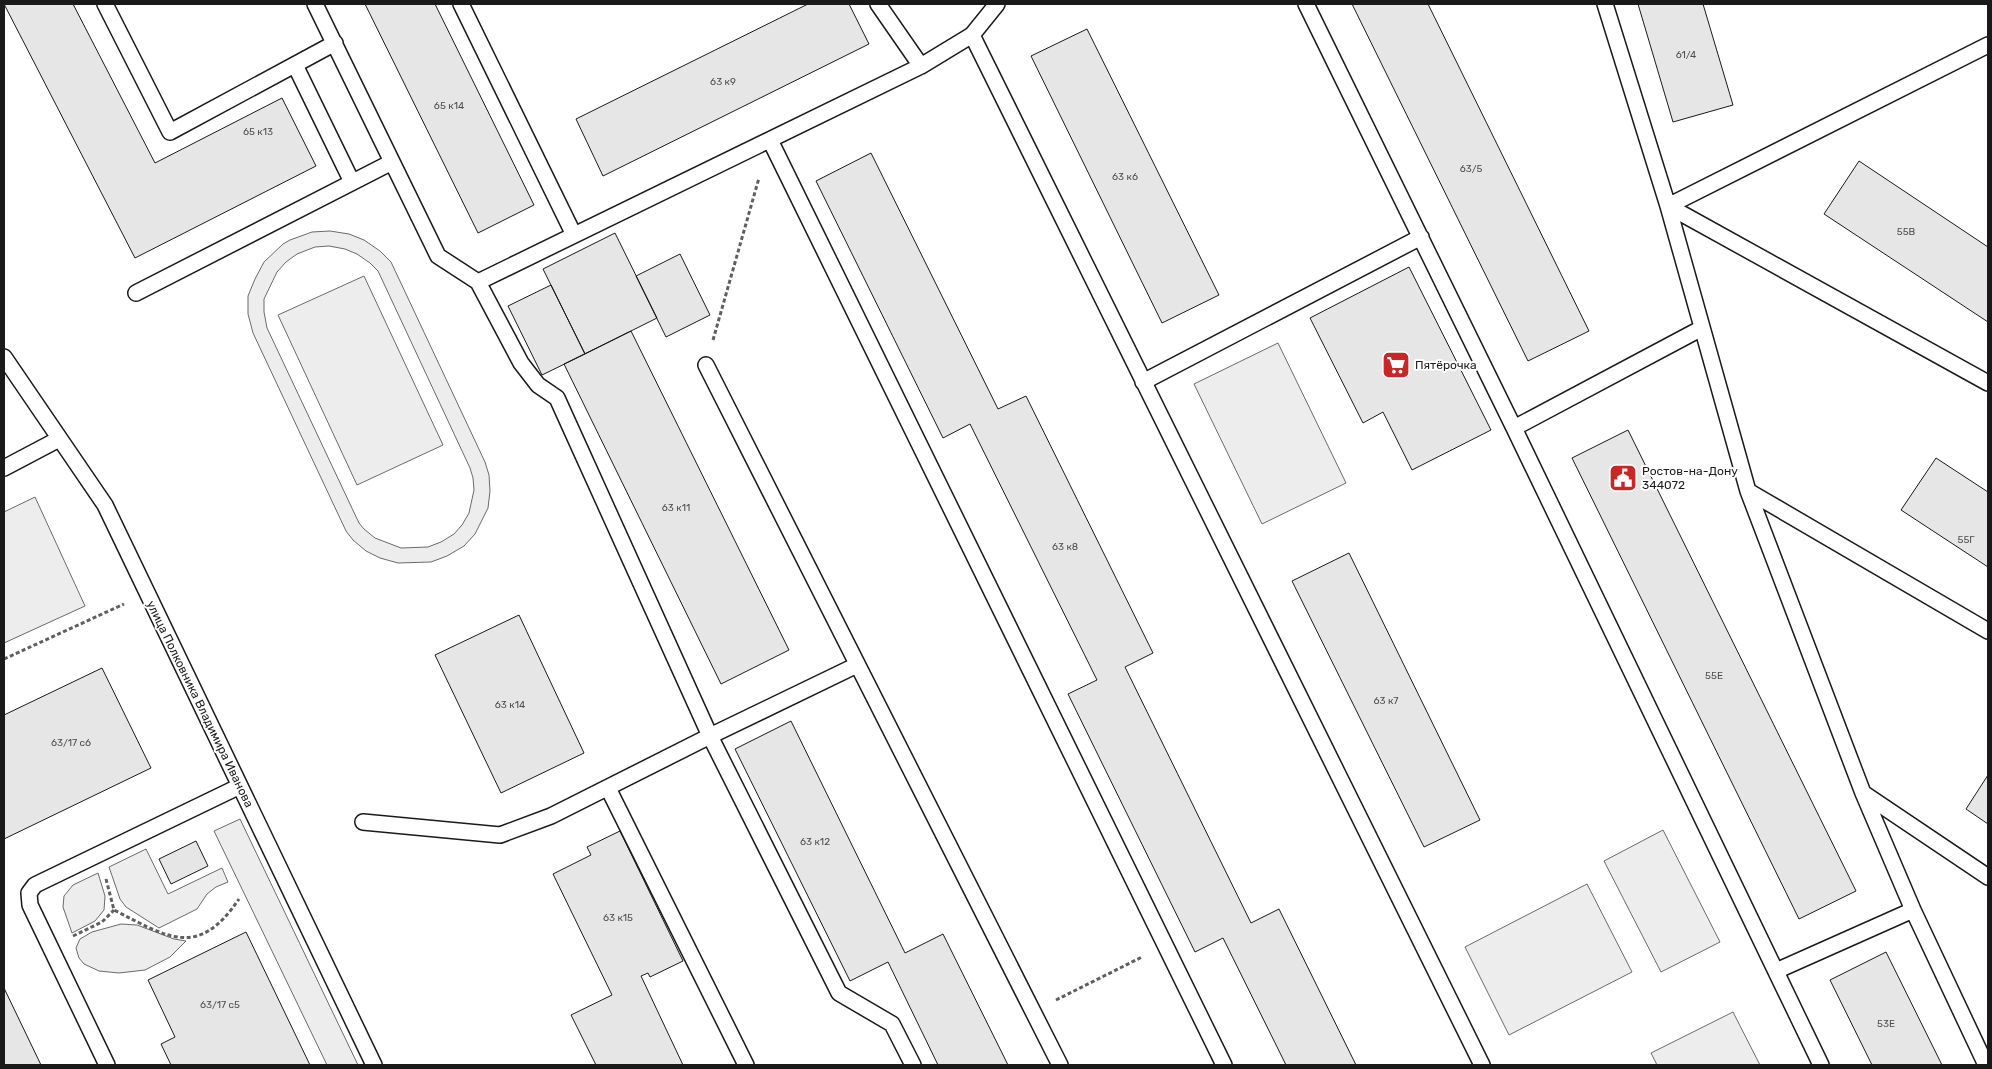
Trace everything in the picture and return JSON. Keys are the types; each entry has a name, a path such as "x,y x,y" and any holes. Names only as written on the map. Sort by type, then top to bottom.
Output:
{"lane":[{"path":"105,4 170,132 335,43"},
{"path":"315,4 438,256 478,282 521,363 538,385 556,398 710,736 839,993 892,1024 913,1065"},
{"path":"461,4 574,235"},
{"path":"878,4 921,66"},
{"path":"478,282 921,66 972,35 997,4"},
{"path":"1306,4 1514,428 1821,1065"},
{"path":"1605,4 1668,206 1748,491 1863,793 1914,910 1986,1065"},
{"path":"972,35 1482,1065"},
{"path":"1668,206 1988,45"},
{"path":"295,65 352,182"},
{"path":"770,140 1224,1065"},
{"path":"136,293 392,162"},
{"path":"1668,206 1988,383"},
{"path":"1143,382 1421,237"},
{"path":"1514,428 1702,328"},
{"name":"улица Полковника Владимира Иванова","path":"4,357 105,505 374,1065"},
{"path":"706,365 1060,1065"},
{"path":"4,468 59,439"},
{"path":"1748,491 1988,631"},
{"path":"363,822 500,835 551,816 857,665"},
{"path":"107,1065 30,905 28,893 35,885 240,786"},
{"path":"608,788 746,1065"},
{"path":"1863,793 1988,877"},
{"path":"1776,971 1914,910"}],"path":[{"path":"706,365 770,140"},
{"path":"4,659 147,593"},
{"path":"103,871 110,890 114,910"},
{"path":"114,910 150,928 174,936 193,938 206,933 218,925 228,916 239,898"},
{"path":"68,938 102,922 114,910"},
{"path":"1033,1012 1165,945"}],"shaded area":[{"path":"330,231 349,234 364,240 380,251 391,262 485,462 489,475 488,508 475,534 464,546 447,556 431,562 398,563 380,558 366,551 353,540 346,531 253,333 248,314 248,296 264,262 283,244 312,232","holes":["329,246 345,249 357,254 378,271 473,478 474,490 469,513 462,525 454,534 428,547 401,548 375,538 359,523 267,328 264,299 277,272 286,262 297,254 315,247"]},
{"path":"364,276 443,445 357,485 278,315"},
{"path":"1278,343 1346,483 1262,524 1194,384"},
{"path":"35,497 85,606 4,643 4,512"},
{"path":"240,819 358,1065 327,1065 214,831"},
{"path":"1663,830 1720,942 1661,972 1604,861"},
{"path":"146,849 168,894 222,868 228,882 216,887 207,894 197,909 159,928 126,907 120,899 109,867"},
{"path":"98,873 105,896 104,910 95,921 72,933 63,907 64,896 73,885"},
{"path":"1587,884 1632,972 1509,1035 1465,947"},
{"path":"121,924 137,925 174,939 186,941 170,957 145,970 119,973 99,971 84,964 79,958 76,948 80,939 92,932"},
{"path":"1733,1012 1760,1065 1657,1065 1651,1053"}],"building":[{"path":"4,4 73,4 155,163 282,98 316,166 135,258"},
{"path":"365,4 435,4 534,205 478,233"},
{"path":"808,4 849,4 869,44 603,176 576,119"},
{"path":"1352,4 1428,4 1589,331 1528,361"},
{"path":"1638,4 1703,4 1733,105 1673,122"},
{"path":"1087,29 1219,295 1162,323 1031,56"},
{"path":"871,153 998,409 1026,396 1153,653 1125,667 1251,923 1279,909 1356,1065 1286,1065 1223,938 1195,952 1068,694 1097,680 970,424 943,438 816,181"},
{"path":"1859,161 1988,247 1988,322 1824,214"},
{"path":"615,233 657,318 585,354 543,269"},
{"path":"680,254 710,315 666,337 636,276"},
{"name":"Пятёрочка","path":"1409,267 1491,430 1412,470 1383,412 1363,423 1310,318"},
{"path":"551,285 585,354 542,375 508,306"},
{"path":"631,331 789,650 721,684 564,364"},
{"path":"1628,430 1856,891 1799,919 1572,458"},
{"path":"1936,458 1988,492 1988,567 1901,510"},
{"path":"1349,553 1480,820 1424,847 1292,581"},
{"path":"519,615 584,753 501,793 435,655"},
{"path":"102,668 151,768 4,839 4,715"},
{"path":"791,721 905,953 943,934 1008,1065 938,1065 888,962 850,981 735,749"},
{"path":"1988,775 1988,824 1966,809"},
{"path":"620,831 683,961 650,977 648,973 641,976 683,1065 596,1065 571,1015 612,995 553,874 591,855 587,847"},
{"path":"196,841 208,866 171,884 159,859"},
{"path":"246,932 310,1065 171,1065 161,1044 175,1037 148,980"},
{"path":"1886,952 1942,1065 1872,1065 1830,980"},
{"path":"4,988 41,1065 4,1065"}],"place":[{"name":"Пятёрочка","path":"1396,365"},
{"name":"Ростов-на-Дону 344072","path":"1623,478"}]}
